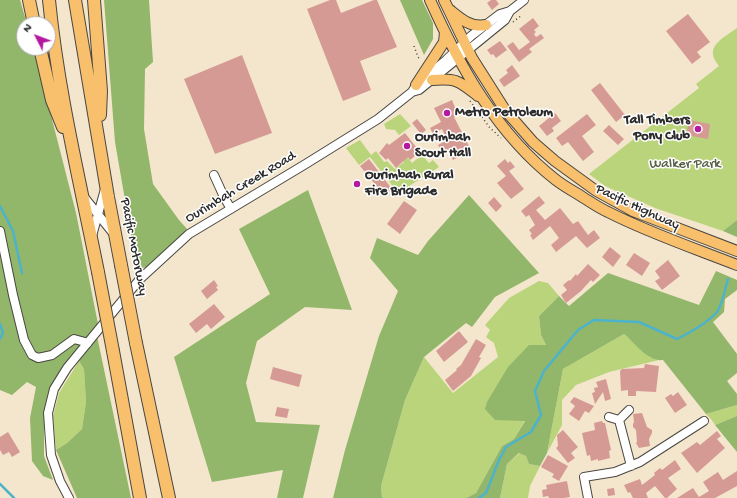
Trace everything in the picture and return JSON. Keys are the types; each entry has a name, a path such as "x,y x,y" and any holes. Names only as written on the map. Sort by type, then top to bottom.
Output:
{"highway":[{"path":"29,0 32,16"},
{"path":"48,0 71,147 98,272 140,498"},
{"name":"Pacific Motorway","path":"75,0 106,187 136,343 169,498"},
{"path":"94,0 101,92 99,140"},
{"path":"42,56 52,100 71,147"}],"main road":[{"name":"Pacific Highway","path":"430,0 456,56 484,101 504,128 529,156 563,185 606,212 659,236 737,265"},
{"name":"Pacific Highway","path":"446,4 466,47 505,110 533,142 555,161 595,190 633,210 737,251"},
{"path":"446,4 463,20 472,25 486,25"},
{"path":"414,88 444,42 445,32"},
{"path":"432,80 453,79 484,101"}],"street":[{"path":"466,47 486,25 500,14 510,11 524,0"},
{"path":"466,47 505,20 510,11"},
{"name":"Ourimbah Creek Road","path":"414,88 419,90 432,80 466,47"},
{"name":"Ourimbah Creek Road","path":"69,498 60,481 51,455 48,414 54,389 67,368 140,279 189,234 231,209 344,136 378,119 414,88 456,56"},
{"path":"214,175 231,209"},
{"path":"91,239 106,187"},
{"path":"82,195 115,234"},
{"path":"0,232 22,335 32,355 38,358 52,355 74,339 87,344"},
{"path":"619,420 628,410"},
{"path":"609,417 619,420"},
{"path":"619,420 631,466"},
{"path":"588,498 584,477 615,472 640,462 704,421"}],"path":[{"path":"510,25 522,15"},
{"path":"414,46 418,57 423,62"}],"green space":[{"path":"0,0 20,0 25,16 16,16 16,56 36,56 76,213 98,324 51,389 44,416 44,456 53,480 43,476 32,461 30,418 36,387 27,382 12,395 0,390"},
{"path":"104,0 149,0 153,62 145,69 144,129 153,184 188,230 147,267 137,269 115,142"},
{"path":"400,0 422,0 433,23 433,39 424,55"},
{"name":"Walker Park","path":"737,28 737,220 723,231 655,208 605,186 589,174 699,88 696,84 719,66 713,54 716,44"},
{"path":"400,114 411,126 399,135 395,130 386,129 384,124"},
{"path":"360,140 371,155 376,151 384,162 387,161 395,169 404,162 393,150 399,146 412,163 422,155 429,163 433,160 439,167 398,193 370,157 359,165 346,148"},
{"path":"308,190 352,310 305,307 257,341 246,383 256,422 320,425 303,498 277,498 283,470 212,482 174,357 270,294 239,229"},
{"path":"469,195 539,273 495,297 472,327 466,323 424,357 405,400 381,486 382,498 333,498 345,450 379,336 398,291 370,258 377,238 418,255 428,241"},
{"path":"737,220 737,237 723,231"},
{"path":"716,271 737,280 737,290 725,299 724,312 713,322 737,354 737,373 727,381 737,394 737,405 706,414 663,360 657,360 647,355 624,334 563,369 547,453 540,466 529,464 526,456 519,453 507,464 500,498 466,498 476,493 502,446 514,439 525,421 495,420 485,409 487,402 508,367 529,345 546,345 541,335 539,316 559,296 569,306 608,273 699,305"},
{"path":"539,281 548,283 559,296 539,316 541,335 546,345 495,420 525,420 514,439 502,446 476,493 466,498 382,498 381,486 405,400 424,357 453,393 498,357 494,343 486,337 490,330 485,325 509,298"},
{"path":"624,334 650,357 659,360 609,372 576,385 562,400 562,425 547,453 563,369"},
{"path":"97,336 131,498 77,498 56,450 67,443 82,429 86,402 84,369 79,361"},
{"path":"79,361 84,369 86,402 82,429 67,443 56,450 53,416 59,393"},
{"path":"737,405 737,416 715,425 706,414"},
{"path":"737,416 737,452 715,425"},
{"path":"520,453 526,456 529,464 540,466 530,486 528,498 500,498 507,464"}],"building":[{"path":"330,0 336,0 341,13 377,0 397,47 360,61 371,90 343,101 307,9"},
{"path":"491,0 496,0 499,4 492,10 487,3"},
{"path":"688,14 710,42 697,52 701,57 692,64 666,31"},
{"path":"533,18 539,26 534,30 536,32 534,34 536,37 541,34 544,38 529,49 532,52 519,62 507,46 513,42 519,50 530,42 519,29"},
{"path":"500,41 507,50 496,58 487,50"},
{"path":"242,55 272,133 215,154 184,79"},
{"path":"512,65 520,76 504,87 499,80 508,73 506,70"},
{"path":"600,83 625,115 616,122 591,90"},
{"path":"452,100 458,115 454,117 471,150 453,160 447,150 442,152 438,145 447,140 442,129 433,134 430,128 441,122 434,108"},
{"path":"555,113 561,121 552,128 554,131 547,136 539,126"},
{"path":"587,114 596,125 582,136 594,152 583,161 568,142 562,146 556,138"},
{"path":"417,119 426,130 421,134 412,123"},
{"name":"Tall Timbers Pony Club","path":"689,120 710,124 708,139 686,135"},
{"path":"609,125 624,139 618,145 603,131"},
{"path":"405,133 420,152 410,160 408,157 396,168 388,158 386,160 379,153 387,143 389,145"},
{"path":"369,159 392,189 384,195 360,166"},
{"path":"505,159 508,163 510,161 515,167 509,171 524,189 511,199 497,183 506,176 497,166"},
{"path":"539,196 545,203 536,210 545,220 560,208 573,224 578,221 588,235 594,230 600,238 587,248 576,236 556,252 551,245 559,238 550,226 533,240 530,235 532,234 529,230 535,225 529,215 526,217 521,211"},
{"path":"494,197 502,206 496,212 488,203"},
{"path":"404,201 417,210 400,234 387,224"},
{"path":"610,247 621,256 613,267 602,257"},
{"path":"634,253 650,263 642,276 626,265"},
{"path":"668,260 680,276 662,290 655,281 660,278 655,271"},
{"path":"588,264 600,275 593,282 591,280 581,291 566,303 561,295 567,290 563,285 569,280 570,281 576,274 577,276"},
{"path":"214,280 218,286 216,287 218,290 207,299 201,291"},
{"path":"214,304 225,317 211,329 207,324 196,333 189,324"},
{"path":"459,331 468,342 444,362 436,351"},
{"path":"476,339 486,345 479,357 481,358 471,376 453,391 445,380 461,365"},
{"path":"645,364 659,366 656,392 636,391 636,396 628,396 628,390 621,391 620,371 622,369 644,368"},
{"path":"273,367 302,375 299,387 270,379"},
{"path":"606,379 611,399 605,401 603,392 595,404 592,393 595,392 594,388 598,387 596,382"},
{"path":"678,392 687,405 675,413 665,398 671,394 673,396"},
{"path":"574,397 594,406 589,413 585,411 579,421 569,414 575,406 570,402"},
{"path":"277,407 289,409 287,418 275,416"},
{"path":"642,413 647,427 652,430 652,433 649,439 650,446 639,448 636,443 636,430 633,427 633,414"},
{"path":"602,421 605,423 611,450 609,451 610,458 591,461 590,455 587,456 582,433 595,430 594,423"},
{"path":"563,430 578,447 571,453 575,458 568,463 556,448 558,446 557,435"},
{"path":"717,431 721,436 717,439 725,448 697,473 681,453 697,442 700,445"},
{"path":"8,432 20,452 12,457 9,452 3,455 0,450 0,437"},
{"path":"548,455 568,466 559,481 552,477 554,474 541,467"},
{"path":"675,460 681,469 668,478 677,489 667,498 665,498 655,486 646,493 648,498 633,498 630,492 628,493 624,485 640,479 642,485 655,475 654,473 660,468 662,470"},
{"path":"737,471 737,486 715,498 677,498 693,488 699,497 709,491 703,482 718,472 723,480"},
{"path":"567,481 570,497 543,497 542,490 547,489 546,485"},
{"path":"614,488 615,495 608,496 607,489"}],"waterway":[{"path":"0,206 13,231 22,273"},
{"path":"479,498 486,493 499,460 506,447 531,432 541,415 535,391 544,371 578,330 594,320 639,322 677,339 704,324 717,312 728,279"},
{"path":"0,324 3,333 0,339"},
{"path":"0,484 14,498"}],"place":[{"name":"Metro Petroleum","path":"447,113"},
{"name":"Tall Timbers Pony Club","path":"698,129"},
{"name":"Ourimbah Scout Hall","path":"407,146"},
{"name":"Ourimbah Rural Fire Brigade","path":"357,184"}]}
